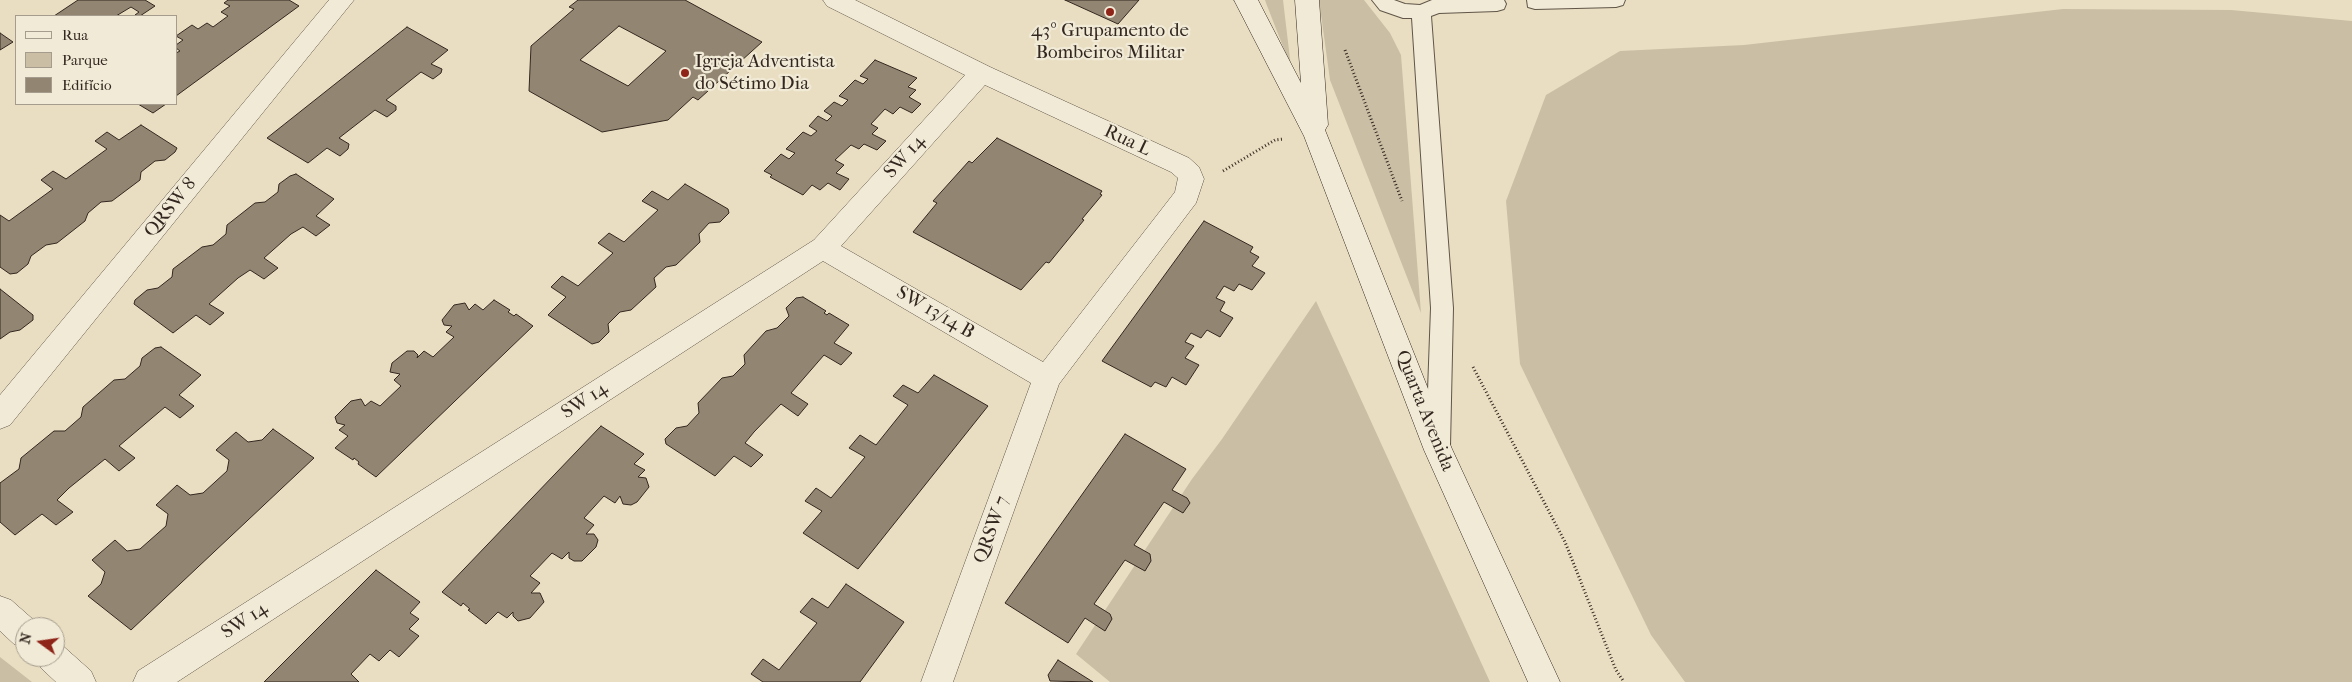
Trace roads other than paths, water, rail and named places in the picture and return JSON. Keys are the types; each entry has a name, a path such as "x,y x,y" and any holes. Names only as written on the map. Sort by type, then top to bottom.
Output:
{"street":[{"name":"QRSW 8","path":"0,416 342,0"},
{"name":"Rua L","path":"835,0 981,73 1180,165 1190,174 1191,179 1187,196 1047,378"},
{"name":"Quarta Avenida","path":"1246,0 1316,136 1438,450 1544,682"},
{"name":"Quarta Avenida","path":"1306,0 1316,136"},
{"name":"SW 14","path":"149,682 823,248 981,73"},
{"name":"SW 13/14 B","path":"823,248 1047,378"},
{"name":"QRSW 7","path":"937,682 1047,378"},
{"path":"0,611 15,624"},
{"path":"63,667 80,682"}],"lane":[{"path":"1381,0 1387,5 1403,11 1434,6 1497,4"},
{"path":"1535,2 1615,0"},
{"path":"1434,6 1442,308 1438,450"}],"place":[{"name":"43º Grupamento de Bombeiros Militar","path":"1110,12"},
{"name":"Igreja Adventista do Sétimo Dia","path":"685,73"}]}
